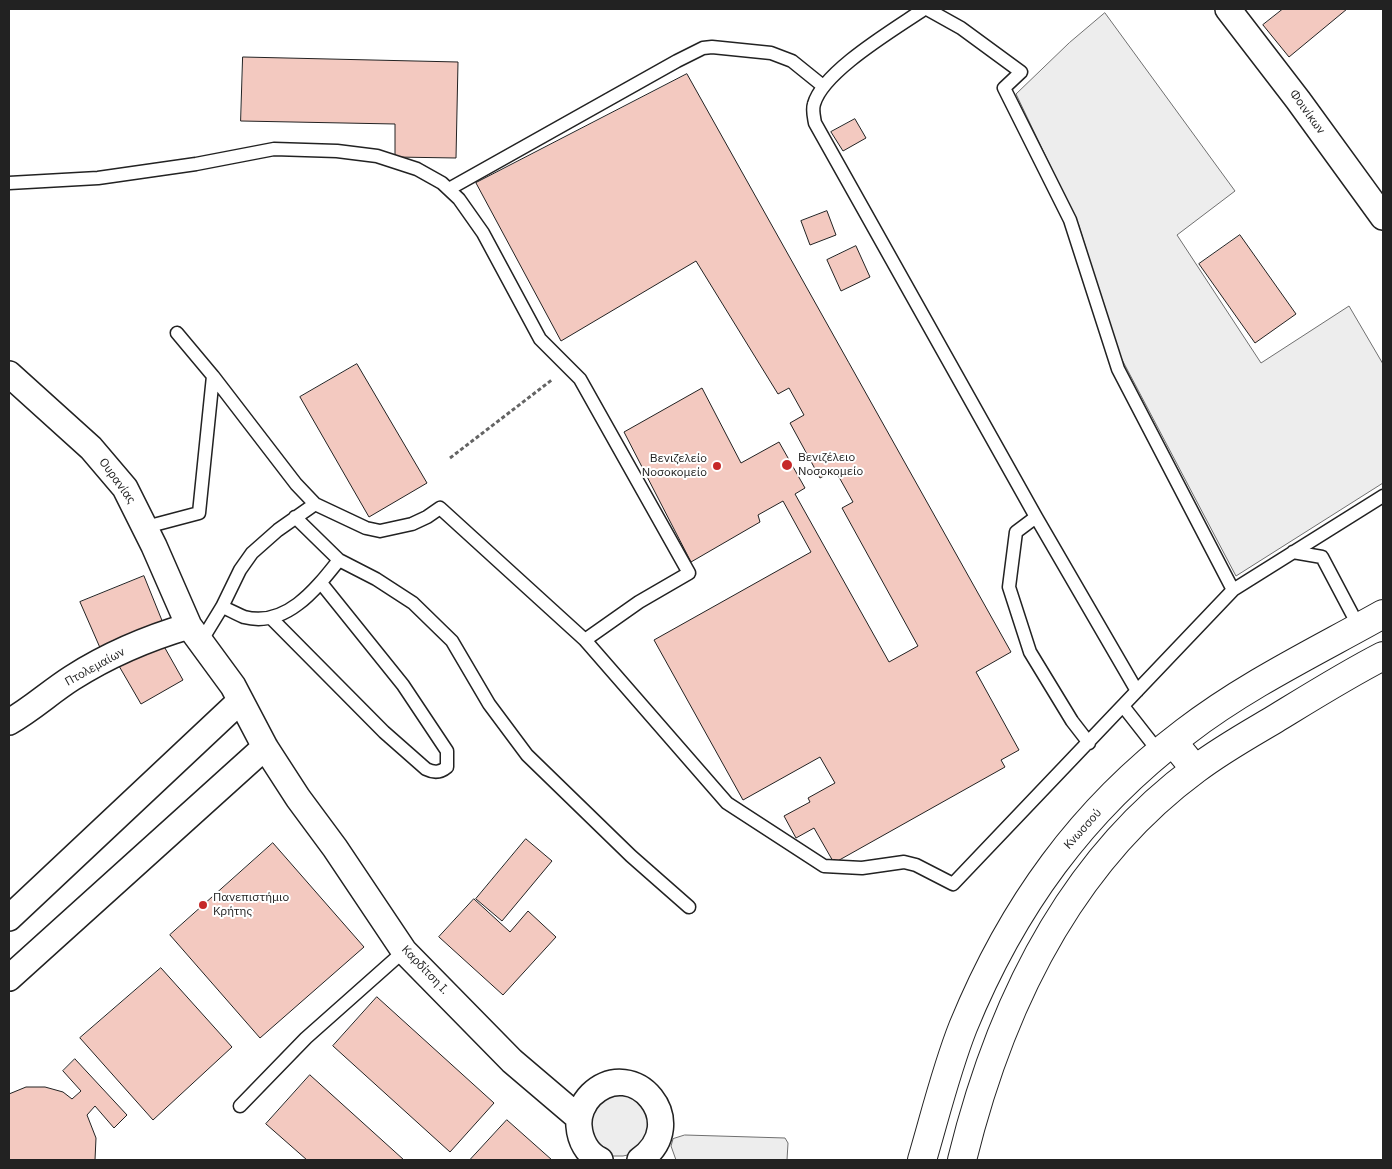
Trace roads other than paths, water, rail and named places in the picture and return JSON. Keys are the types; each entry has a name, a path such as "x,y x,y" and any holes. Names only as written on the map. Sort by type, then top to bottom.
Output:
{"main road":[{"name":"Κνωσσού","path":"922,1160 962,1028 984,980 1020,912 1044,874 1075,836 1117,791 1166,747 1204,718 1253,687 1383,614"},
{"path":"962,1160 987,1073 1013,1007 1038,954 1062,911 1093,870 1156,802 1195,769 1234,743 1383,656"},
{"path":"1166,747 1195,769"}],"street":[{"name":"Φοινίκων","path":"1228,9 1298,100 1383,218"},
{"name":"Ουρανίας","path":"9,374 103,460 125,488 146,527 194,634"},
{"name":"Καρδίτση Ι.","path":"194,634 232,686 265,747 298,798 335,848 404,951 512,1061 579,1118"},
{"name":"Πτολεμαίων","path":"9,722 88,668 157,635 194,634"},
{"path":"9,918 240,701"},
{"path":"9,978 265,747"},
{"path":"600,1160 587,1150 581,1138 579,1118 587,1099 597,1090 609,1084 622,1083 636,1086 647,1093 656,1103 661,1125 654,1147"}],"lane":[{"path":"1138,691 1036,517 814,123 813,106 823,86 856,56 925,9 961,28 1021,72 1004,88 1070,220 1118,369 1232,590"},
{"path":"449,189 677,60 703,48 726,47 782,57 804,68 823,86"},
{"path":"9,183 98,178 196,164 274,149 337,151 377,156 417,169 449,189 459,199 482,233 540,339 580,379 688,573 639,602 585,640"},
{"path":"178,333 296,484 315,504 366,528 380,531 412,524 440,508 585,640 727,803 824,866 862,868 904,862 916,864 953,884 1089,743 1232,590 1383,496"},
{"path":"146,527 199,512 213,376"},
{"path":"194,634 222,608 240,570 252,553 295,517 315,504"},
{"path":"295,517 340,560 376,579 412,603 452,640 489,704 527,755 631,856 689,907"},
{"path":"1036,517 1016,532 1009,587 1030,652 1072,721 1089,743"},
{"path":"1293,552 1322,557 1359,627"},
{"path":"222,608 246,617 272,618 294,608 320,584 340,560"},
{"path":"272,618 384,732 426,769 433,772 442,771 447,767 447,750 403,685 320,584"},
{"path":"1123,706 1166,747"},
{"path":"240,1106 306,1038 404,951"}],"place":[{"name":"Βενιζέλειο Νοσοκομείο","path":"787,465"},
{"name":"Βενιζελείο Νοσοκομείο","path":"717,466"},
{"name":"Πανεπιστήμιο Κρήτης","path":"203,905"}]}
